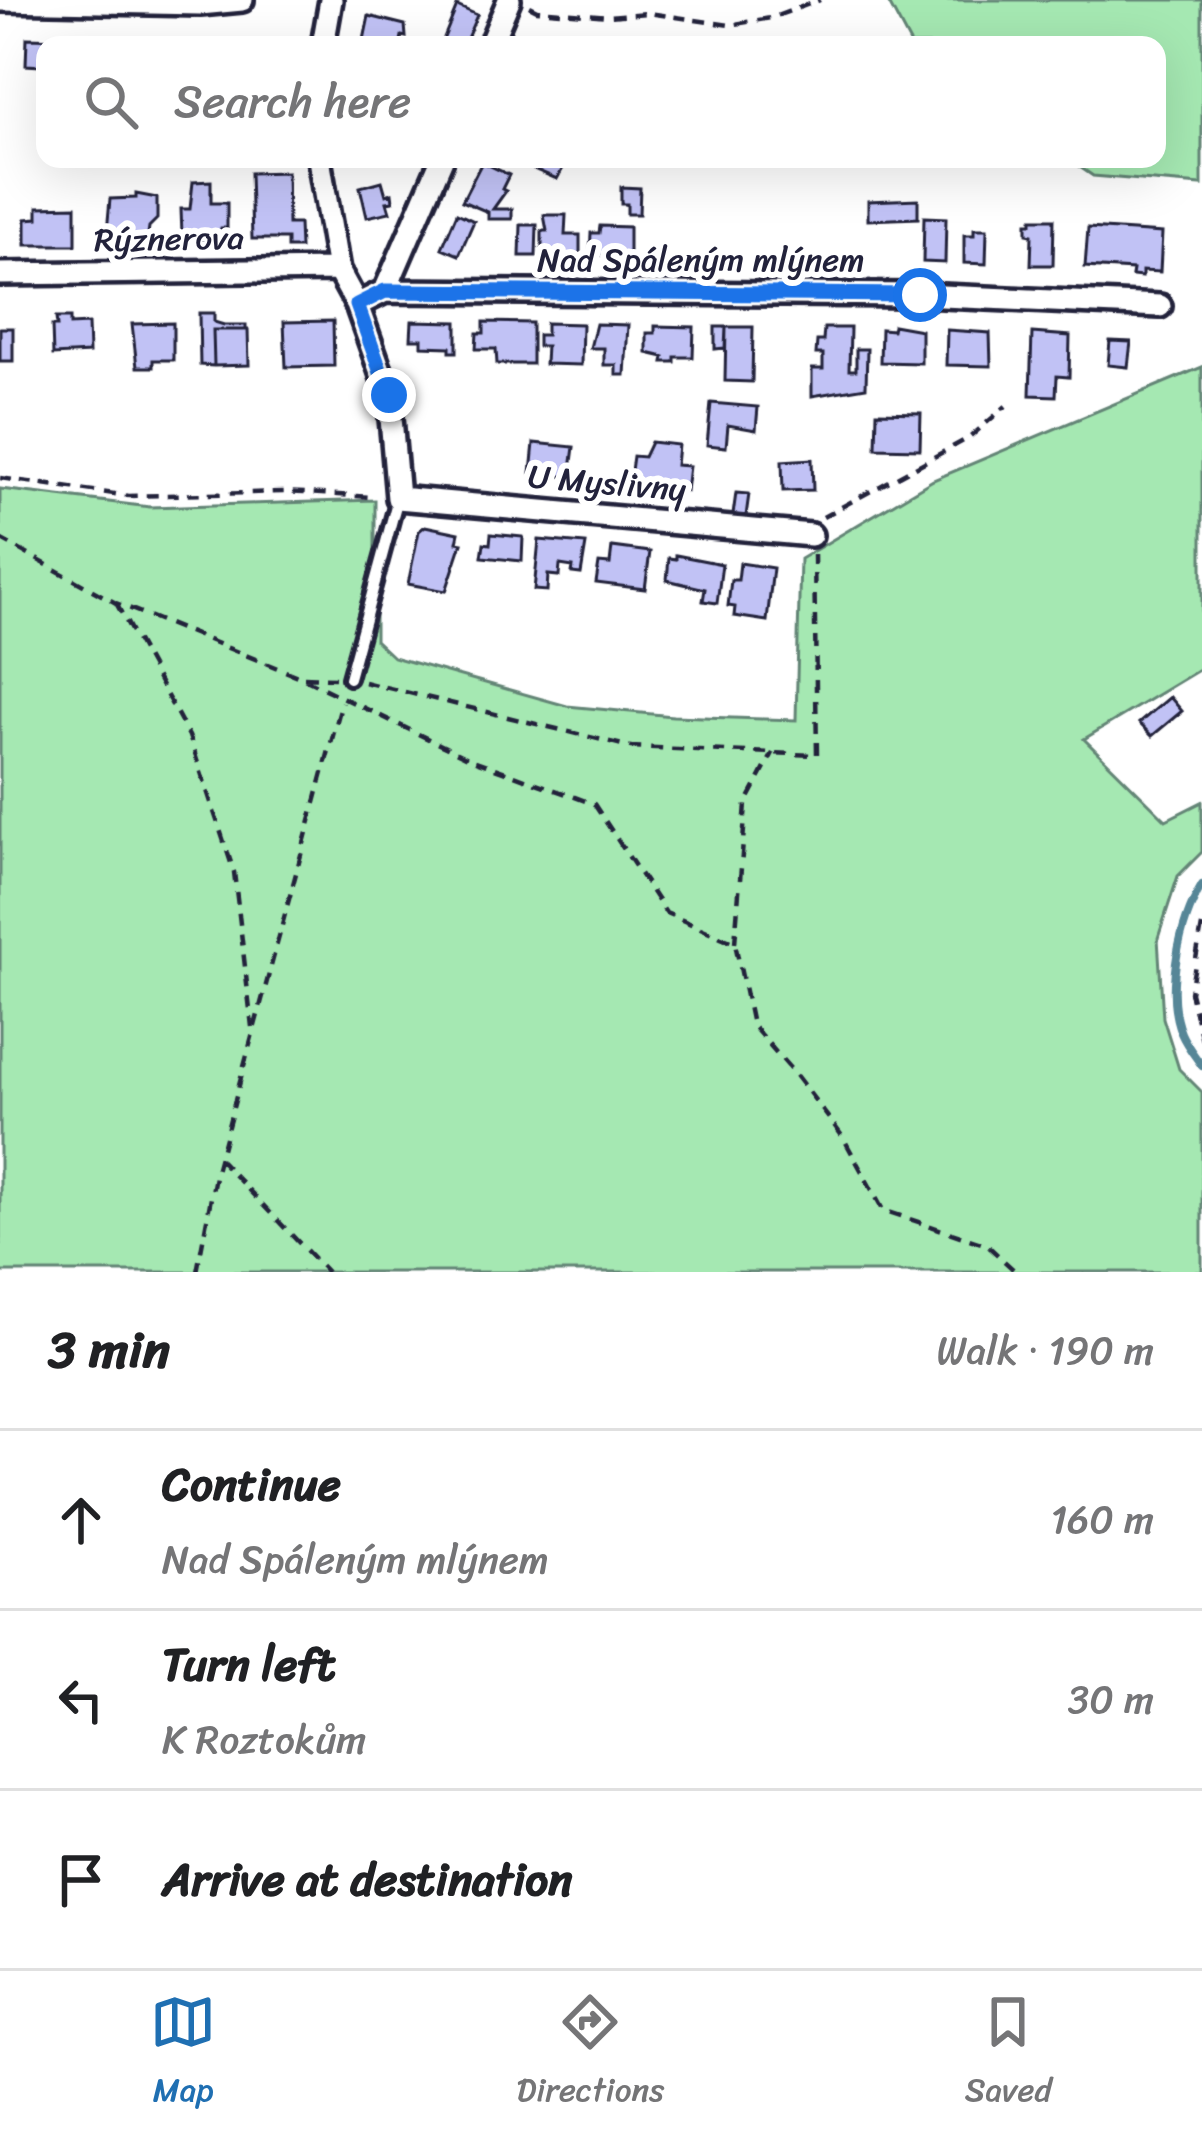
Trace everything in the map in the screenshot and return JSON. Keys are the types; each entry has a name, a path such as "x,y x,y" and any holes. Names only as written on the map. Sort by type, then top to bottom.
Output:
{"street":[{"path":"2,0 200,4 242,0"},
{"path":"325,36 331,0"},
{"path":"495,36 514,0"},
{"path":"321,168 338,269 357,305 389,395 398,498"},
{"path":"357,305 385,291 438,168"},
{"name":"Rýznerova","path":"0,274 338,269"},
{"name":"Nad Spáleným mlýnem","path":"385,291 920,295 1160,305"},
{"name":"U Myslivny","path":"398,498 811,535"}],"lane":[{"path":"349,678 398,498"}],"path":[{"path":"514,0 537,10 650,14 729,25 771,18 820,0"},
{"path":"300,677 349,678 631,747 817,755 817,572 811,535 826,513 919,468 969,438 1006,406"},
{"path":"0,478 129,496 286,492 398,498"},
{"path":"0,538 116,603 300,677 470,759 594,804 666,914 735,943"},
{"path":"116,603 188,736 234,872 253,1034"},
{"path":"197,1272 219,1159 349,678"},
{"path":"773,753 746,804 735,943 752,1025 843,1137 884,1210 987,1245 1016,1272"},
{"path":"1202,926 1190,992 1202,1040"},
{"path":"219,1159 327,1272"}],"green space":[{"path":"887,0 1202,0 1202,185 1093,176 1081,168 1166,168 1166,36 906,36"},
{"path":"1202,367 1202,668 1084,739 1166,820 1202,802 1202,852 1178,876 1158,938 1163,1018 1179,1069 1202,1092 1202,1272 0,1272 0,489 150,507 375,500 375,640 393,657 567,706 796,720 800,559 933,480"}],"building":[{"path":"457,6 477,15 468,36 445,36"},
{"path":"369,16 405,25 406,36 365,36"},
{"path":"27,38 36,38 36,66 26,65"},
{"path":"479,168 509,175 502,189 506,191 493,209 512,209 512,219 488,219 488,212 462,201"},
{"path":"531,168 563,168 557,179"},
{"path":"287,172 288,224 299,224 300,248 287,248 287,239 252,239 250,173"},
{"path":"211,181 211,203 227,203 227,228 221,228 218,240 210,234 201,240 194,234 182,235 181,209 190,209 193,182"},
{"path":"382,181 386,195 392,193 393,201 387,202 390,212 367,217 360,187"},
{"path":"621,187 640,188 639,214 627,214 627,204 621,204"},
{"path":"136,194 157,198 157,219 149,227 146,247 112,241 112,232 107,232 110,199 136,198"},
{"path":"918,199 918,218 868,220 868,201"},
{"path":"76,206 76,245 26,245 26,219 38,218 38,207"},
{"path":"457,213 474,221 459,255 442,248"},
{"path":"544,215 566,215 565,235 580,235 580,255 547,255 547,248 542,248 542,231 547,231"},
{"path":"924,217 946,218 945,263 923,262"},
{"path":"1054,219 1053,265 1031,265 1032,235 1027,234 1027,223"},
{"path":"521,225 537,225 536,256 520,256"},
{"path":"600,226 629,227 629,256 590,255 591,233 599,233"},
{"path":"1088,228 1162,233 1160,272 1142,271 1142,277 1132,276 1133,270 1085,267"},
{"path":"974,229 987,229 986,264 964,263 964,235 974,235"},
{"path":"199,313 214,313 214,322 224,325 246,325 246,330 213,330 214,366 200,365"},
{"path":"56,318 70,318 70,325 88,324 89,353 53,355"},
{"path":"333,321 334,366 286,367 284,322"},
{"path":"412,321 457,322 457,352 450,352 450,347 422,346 422,339 411,339"},
{"path":"484,322 532,323 532,364 497,364 496,349 476,349"},
{"path":"173,323 173,360 153,360 153,367 137,367 132,324"},
{"path":"546,323 582,324 581,365 545,364 546,346 538,346 538,335 546,335"},
{"path":"596,324 628,325 625,375 616,375 616,365 604,365 604,348 590,348"},
{"path":"893,325 921,330 921,363 880,362 881,329 892,330"},
{"path":"655,326 694,327 693,357 663,362 664,357 647,353 647,333 655,333"},
{"path":"715,327 726,327 725,348 715,349"},
{"path":"726,327 753,327 752,382 725,381"},
{"path":"0,328 13,328 13,361 0,361"},
{"path":"824,328 850,328 849,370 856,370 856,349 867,349 866,387 812,396 812,369 823,369 823,354 816,354"},
{"path":"213,330 248,330 249,365 214,366"},
{"path":"947,330 990,333 991,366 946,365"},
{"path":"1032,333 1070,336 1069,377 1057,376 1056,396 1030,395"},
{"path":"1110,341 1131,342 1128,367 1108,365"},
{"path":"711,403 758,407 756,430 728,425 726,447 707,445"},
{"path":"877,412 921,413 920,449 876,448"},
{"path":"651,442 678,445 676,465 689,466 686,491 629,485 633,456 644,457"},
{"path":"534,443 574,447 570,477 531,473"},
{"path":"812,459 813,490 783,491 782,461"},
{"path":"736,493 749,494 746,516 733,515"},
{"path":"425,526 459,533 457,542 462,543 446,591 408,584 419,531"},
{"path":"491,534 523,537 522,561 482,557"},
{"path":"539,540 586,544 581,574 560,565 559,576 548,575 547,591 534,590"},
{"path":"612,547 650,552 645,589 596,583 599,563 610,564"},
{"path":"676,555 722,564 717,603 703,601 705,589 667,580 669,558 676,559"},
{"path":"740,563 773,568 767,621 734,616 735,607 728,606 731,580 738,580"},
{"path":"1170,697 1182,711 1152,736 1139,723"}],"waterway":[{"path":"1202,885 1181,937 1174,977 1181,1033 1202,1066"}],"route":[{"path":"389,395 357,305 385,291 920,295"}]}
